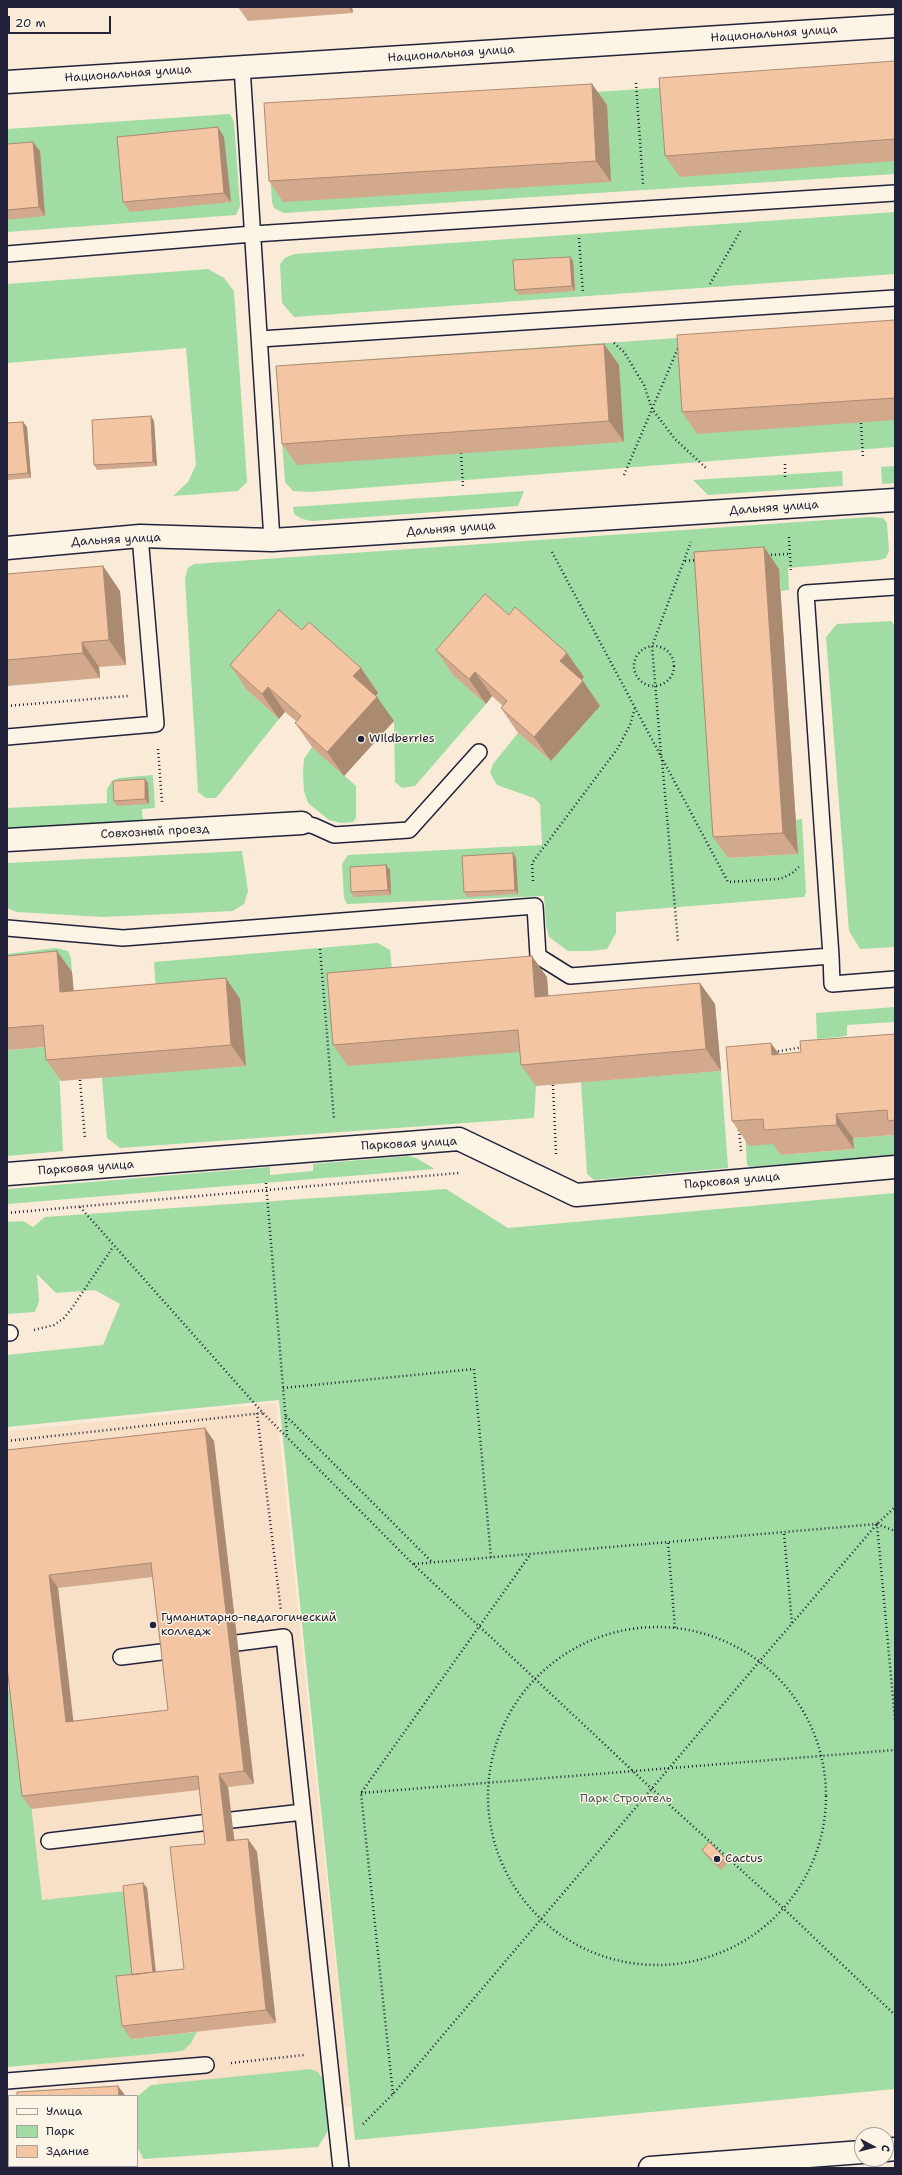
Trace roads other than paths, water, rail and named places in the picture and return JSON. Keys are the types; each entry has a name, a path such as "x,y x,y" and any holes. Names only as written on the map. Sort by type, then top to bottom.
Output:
{"street":[{"name":"Национальная улица","path":"7,82 895,26"},
{"name":"Дальняя улица","path":"7,548 140,536 272,540 895,500"},
{"name":"Совхозный проезд","path":"7,840 302,824"},
{"name":"Парковая улица","path":"7,1174 459,1139 576,1195 895,1167"},
{"path":"650,2168 854,2153"}],"lane":[{"path":"242,67 272,540"},
{"path":"7,254 253,234 895,192"},
{"path":"260,339 895,298"},
{"path":"7,737 156,724 140,536"},
{"path":"895,587 806,593 832,984 895,979"},
{"path":"302,824 314,826 334,835 410,830 478,752"},
{"path":"7,928 123,938 535,906 538,956 570,976 681,969 831,956"},
{"path":"238,1643 284,1637 341,2168"},
{"path":"121,1657 169,1651"},
{"path":"232,1820 303,1812"},
{"path":"49,1841 210,1822"},
{"path":"7,2081 206,2065"}],"place":[{"name":"Wildberries","path":"361,739"},
{"name":"Гуманитарно-педагогический колледж","path":"153,1625"},
{"name":"Cactus","path":"717,1859"}],"park label":[{"name":"Парк Строитель","path":"626,1799"}]}
